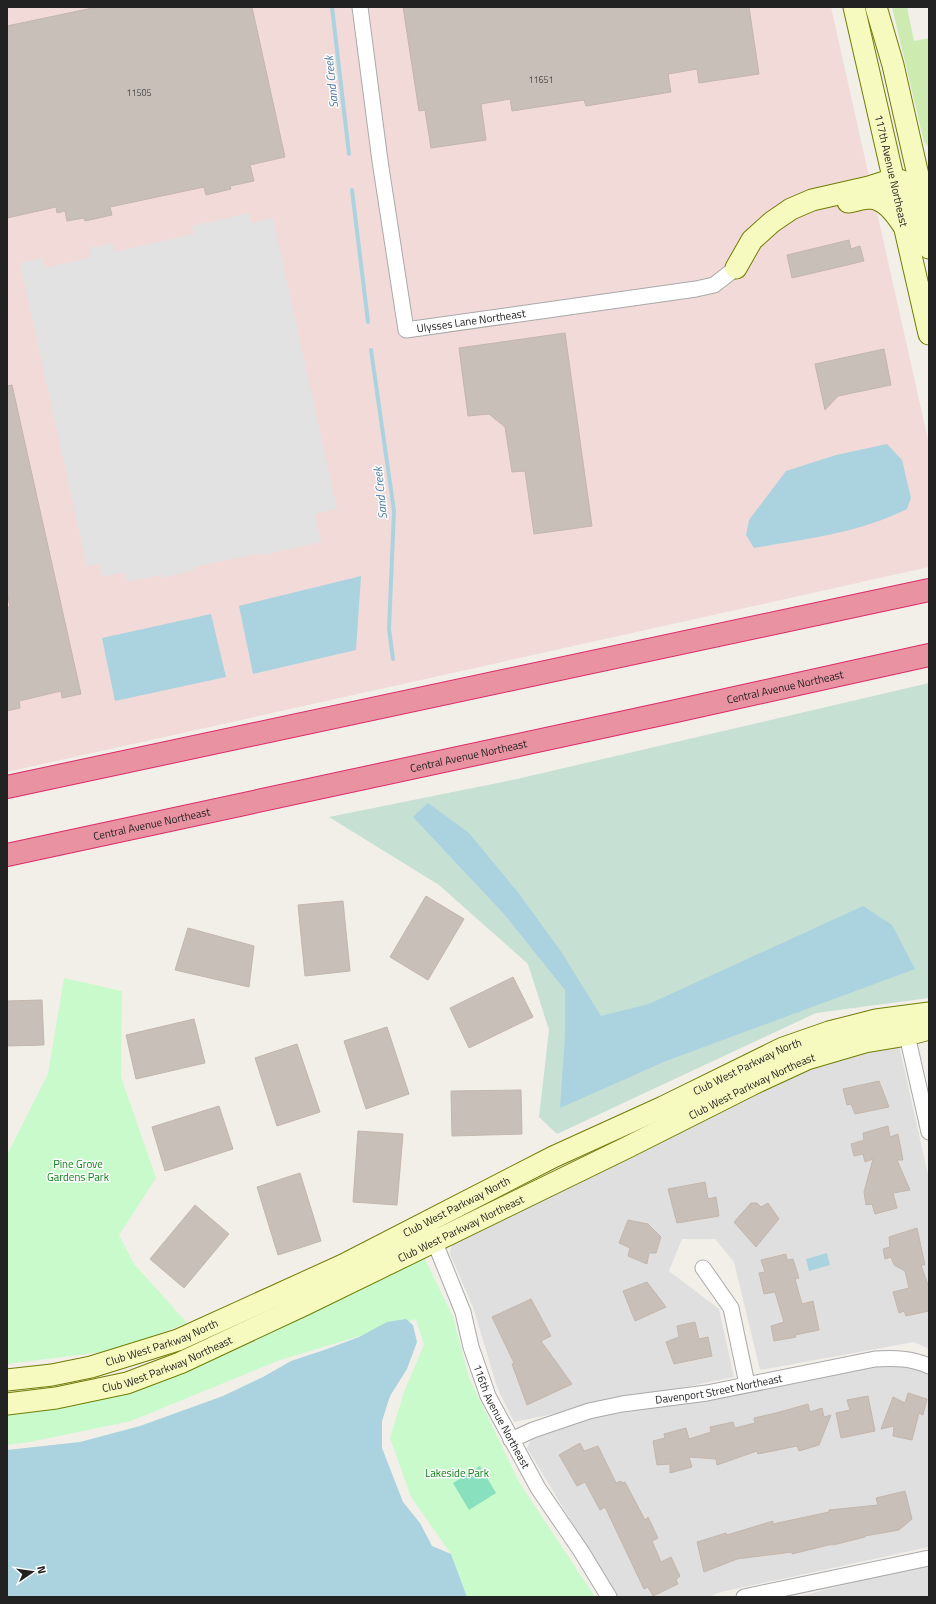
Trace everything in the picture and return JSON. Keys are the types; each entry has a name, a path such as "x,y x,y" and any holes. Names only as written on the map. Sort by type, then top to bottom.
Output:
{"highway":[{"path":"7,787 929,590"},
{"name":"Central Avenue Northeast","path":"7,855 668,713 929,655"}],"street":[{"name":"Ulysses Lane Northeast","path":"360,7 380,161 406,330 696,289 714,285 736,268"},
{"name":"117th Avenue Northeast","path":"854,7 929,334"},
{"path":"876,7 893,65 929,222"},
{"path":"911,142 923,157 929,161"},
{"path":"736,268 752,240 772,222 791,209 812,200 868,187 894,179 902,181 910,191 929,248"},
{"path":"736,268 765,249 781,232 798,219 816,210 847,202 870,198 883,203 893,210 904,226"},
{"path":"903,1026 929,1013"},
{"name":"Club West Parkway North","path":"7,1380 52,1375 91,1367 178,1340 343,1265 553,1157 663,1107 783,1048 829,1032 876,1020 903,1026"},
{"path":"903,1026 929,1029"},
{"path":"903,1026 929,1132"},
{"name":"Club West Parkway Northeast","path":"7,1404 56,1398 127,1382 180,1363 435,1242 755,1083 807,1059 865,1042 903,1026"},
{"name":"116th Avenue Northeast","path":"426,1221 463,1312 471,1347 488,1396 538,1488 581,1551 609,1597"},
{"path":"703,1268 731,1308 747,1384"},
{"name":"Davenport Street Northeast","path":"511,1440 533,1430 589,1411 622,1404 707,1393 875,1359 896,1358 915,1360 929,1366"},
{"path":"744,1597 929,1558"}],"shaded area":[{"path":"7,7 831,7 929,444 929,567 7,772"},
{"path":"249,213 251,223 273,218 337,509 315,514 321,542 263,555 262,553 194,567 194,570 162,578 161,575 127,582 124,572 102,577 99,564 87,567 20,263 43,258 45,268 91,257 89,248 112,243 114,252 194,234 192,226"},
{"path":"898,1041 929,1179 929,1349 914,1342 760,1370 734,1262 715,1239 682,1239 669,1271 719,1309 734,1377 514,1422 497,1387 473,1307 450,1254 452,1242 807,1059"},
{"path":"875,1359 929,1372 929,1547 721,1592 708,1597 617,1597 527,1448 532,1438 613,1411"},
{"path":"929,1566 929,1597 797,1597 887,1574"}],"green space":[{"path":"892,7 907,7 914,41 929,38 929,147 924,142"},
{"path":"929,683 929,998 816,1013 557,1134 539,1117 549,1030 528,964 439,885 329,817 517,779"},
{"name":"Pine Grove Gardens Park","path":"64,978 122,991 121,1077 156,1178 119,1235 134,1264 187,1323 118,1350 7,1364 7,1155 48,1074"},
{"name":"Lakeside Park","path":"420,1249 453,1317 469,1378 519,1482 595,1597 467,1597 451,1554 411,1497 390,1438 404,1392 424,1345 416,1319 280,1360 131,1421 30,1442 7,1445 7,1408 90,1398 210,1361 384,1277"},
{"path":"480,1466 496,1493 469,1510 453,1483"}],"water":[{"path":"887,444 902,460 911,498 907,509 851,530 754,548 746,535 749,520 786,471 836,455"},
{"path":"361,576 356,650 253,674 239,606"},
{"path":"211,614 226,677 115,701 102,638"},
{"path":"428,803 469,833 520,895 562,953 601,1016 649,1004 863,906 892,925 915,969 666,1061 560,1108 565,1035 565,990 504,914 413,817"},
{"path":"827,1253 830,1265 809,1271 806,1259"},
{"path":"406,1319 413,1325 417,1342 407,1369 390,1396 382,1421 382,1448 403,1502 420,1523 432,1546 451,1554 467,1597 7,1597 7,1450 80,1442 140,1426 223,1396 263,1377 291,1361 359,1337 387,1322"}],"building":[{"path":"97,7 252,7 285,157 250,165 254,181 230,186 231,189 206,195 204,187 110,207 112,215 85,221 84,218 67,221 65,211 57,213 56,207 7,218 7,26"},
{"path":"403,7 749,7 759,74 699,83 697,69 668,74 671,92 586,106 584,100 512,111 510,99 481,104 486,140 431,148 425,110 419,111"},
{"path":"849,240 851,249 860,246 864,261 792,278 787,255"},
{"path":"565,333 592,526 534,534 525,471 512,472 505,427 489,414 468,416 459,348"},
{"path":"884,349 891,385 838,396 825,410 815,364"},
{"path":"12,385 81,694 62,698 61,691 19,701 20,708 7,711 7,607 10,607 7,592 7,386"},
{"path":"426,896 464,919 428,980 390,957"},
{"path":"343,901 350,971 305,976 298,905"},
{"path":"188,928 254,946 249,987 175,970"},
{"path":"513,977 533,1017 469,1048 450,1008"},
{"path":"42,1000 44,1045 7,1046 7,1001"},
{"path":"194,1019 205,1063 136,1079 126,1035"},
{"path":"387,1027 409,1094 366,1109 344,1041"},
{"path":"297,1044 320,1112 277,1126 255,1058"},
{"path":"879,1081 889,1107 855,1114 851,1104 847,1105 843,1089"},
{"path":"521,1090 522,1134 452,1136 451,1091"},
{"path":"219,1106 233,1149 165,1171 152,1127"},
{"path":"888,1126 890,1137 898,1134 903,1160 897,1160 910,1190 893,1193 897,1208 875,1214 872,1204 866,1205 864,1192 873,1159 865,1162 863,1154 854,1156 851,1144 864,1140 863,1133"},
{"path":"358,1131 403,1134 397,1205 353,1202"},
{"path":"300,1173 321,1241 278,1255 257,1187"},
{"path":"705,1182 708,1199 716,1197 719,1216 677,1223 668,1189"},
{"path":"751,1203 757,1203 761,1207 768,1203 779,1219 756,1247 734,1222"},
{"path":"195,1205 229,1234 184,1288 150,1259"},
{"path":"628,1220 648,1224 661,1237 656,1253 649,1253 647,1264 628,1256 630,1248 619,1243"},
{"path":"917,1228 925,1265 921,1265 929,1288 929,1311 906,1316 904,1311 899,1313 893,1292 909,1288 905,1271 894,1265 891,1257 885,1259 883,1249 890,1247 889,1237"},
{"path":"786,1254 787,1260 793,1259 799,1278 795,1279 802,1304 813,1301 819,1330 795,1335 796,1337 774,1341 771,1326 784,1322 775,1292 764,1294 759,1273 765,1272 761,1260"},
{"path":"647,1282 666,1307 635,1321 623,1291"},
{"path":"531,1299 551,1336 541,1341 572,1384 527,1405 512,1364 514,1363 492,1317"},
{"path":"695,1322 699,1339 708,1337 712,1356 674,1364 666,1342 679,1337 677,1326"},
{"path":"908,1393 927,1399 923,1415 919,1413 912,1440 893,1436 894,1426 881,1429 893,1397 905,1403"},
{"path":"868,1396 875,1431 841,1438 836,1413 850,1410 847,1400"},
{"path":"808,1404 810,1412 822,1408 824,1417 831,1415 819,1445 799,1451 797,1446 758,1454 757,1451 717,1465 716,1459 689,1457 692,1467 670,1473 670,1464 657,1465 653,1441 665,1438 664,1434 686,1428 689,1439 711,1432 710,1427 733,1422 735,1428 755,1423 754,1418"},
{"path":"580,1443 584,1451 598,1446 616,1483 621,1481 622,1483 625,1482 645,1520 648,1517 658,1538 652,1541 661,1562 671,1557 680,1576 676,1580 678,1584 653,1596 648,1587 644,1589 605,1507 600,1510 585,1482 577,1486 559,1455"},
{"path":"905,1491 912,1519 899,1530 865,1536 792,1554 792,1552 737,1559 704,1572 697,1542 726,1533 727,1535 773,1521 773,1524 829,1512 829,1510 878,1505 876,1498"}],"waterway":[{"name":"Sand Creek","path":"332,7 349,154"},
{"name":"Sand Creek","path":"352,190 368,322"},
{"name":"Sand Creek","path":"371,350 394,511 389,629 393,659"}]}
